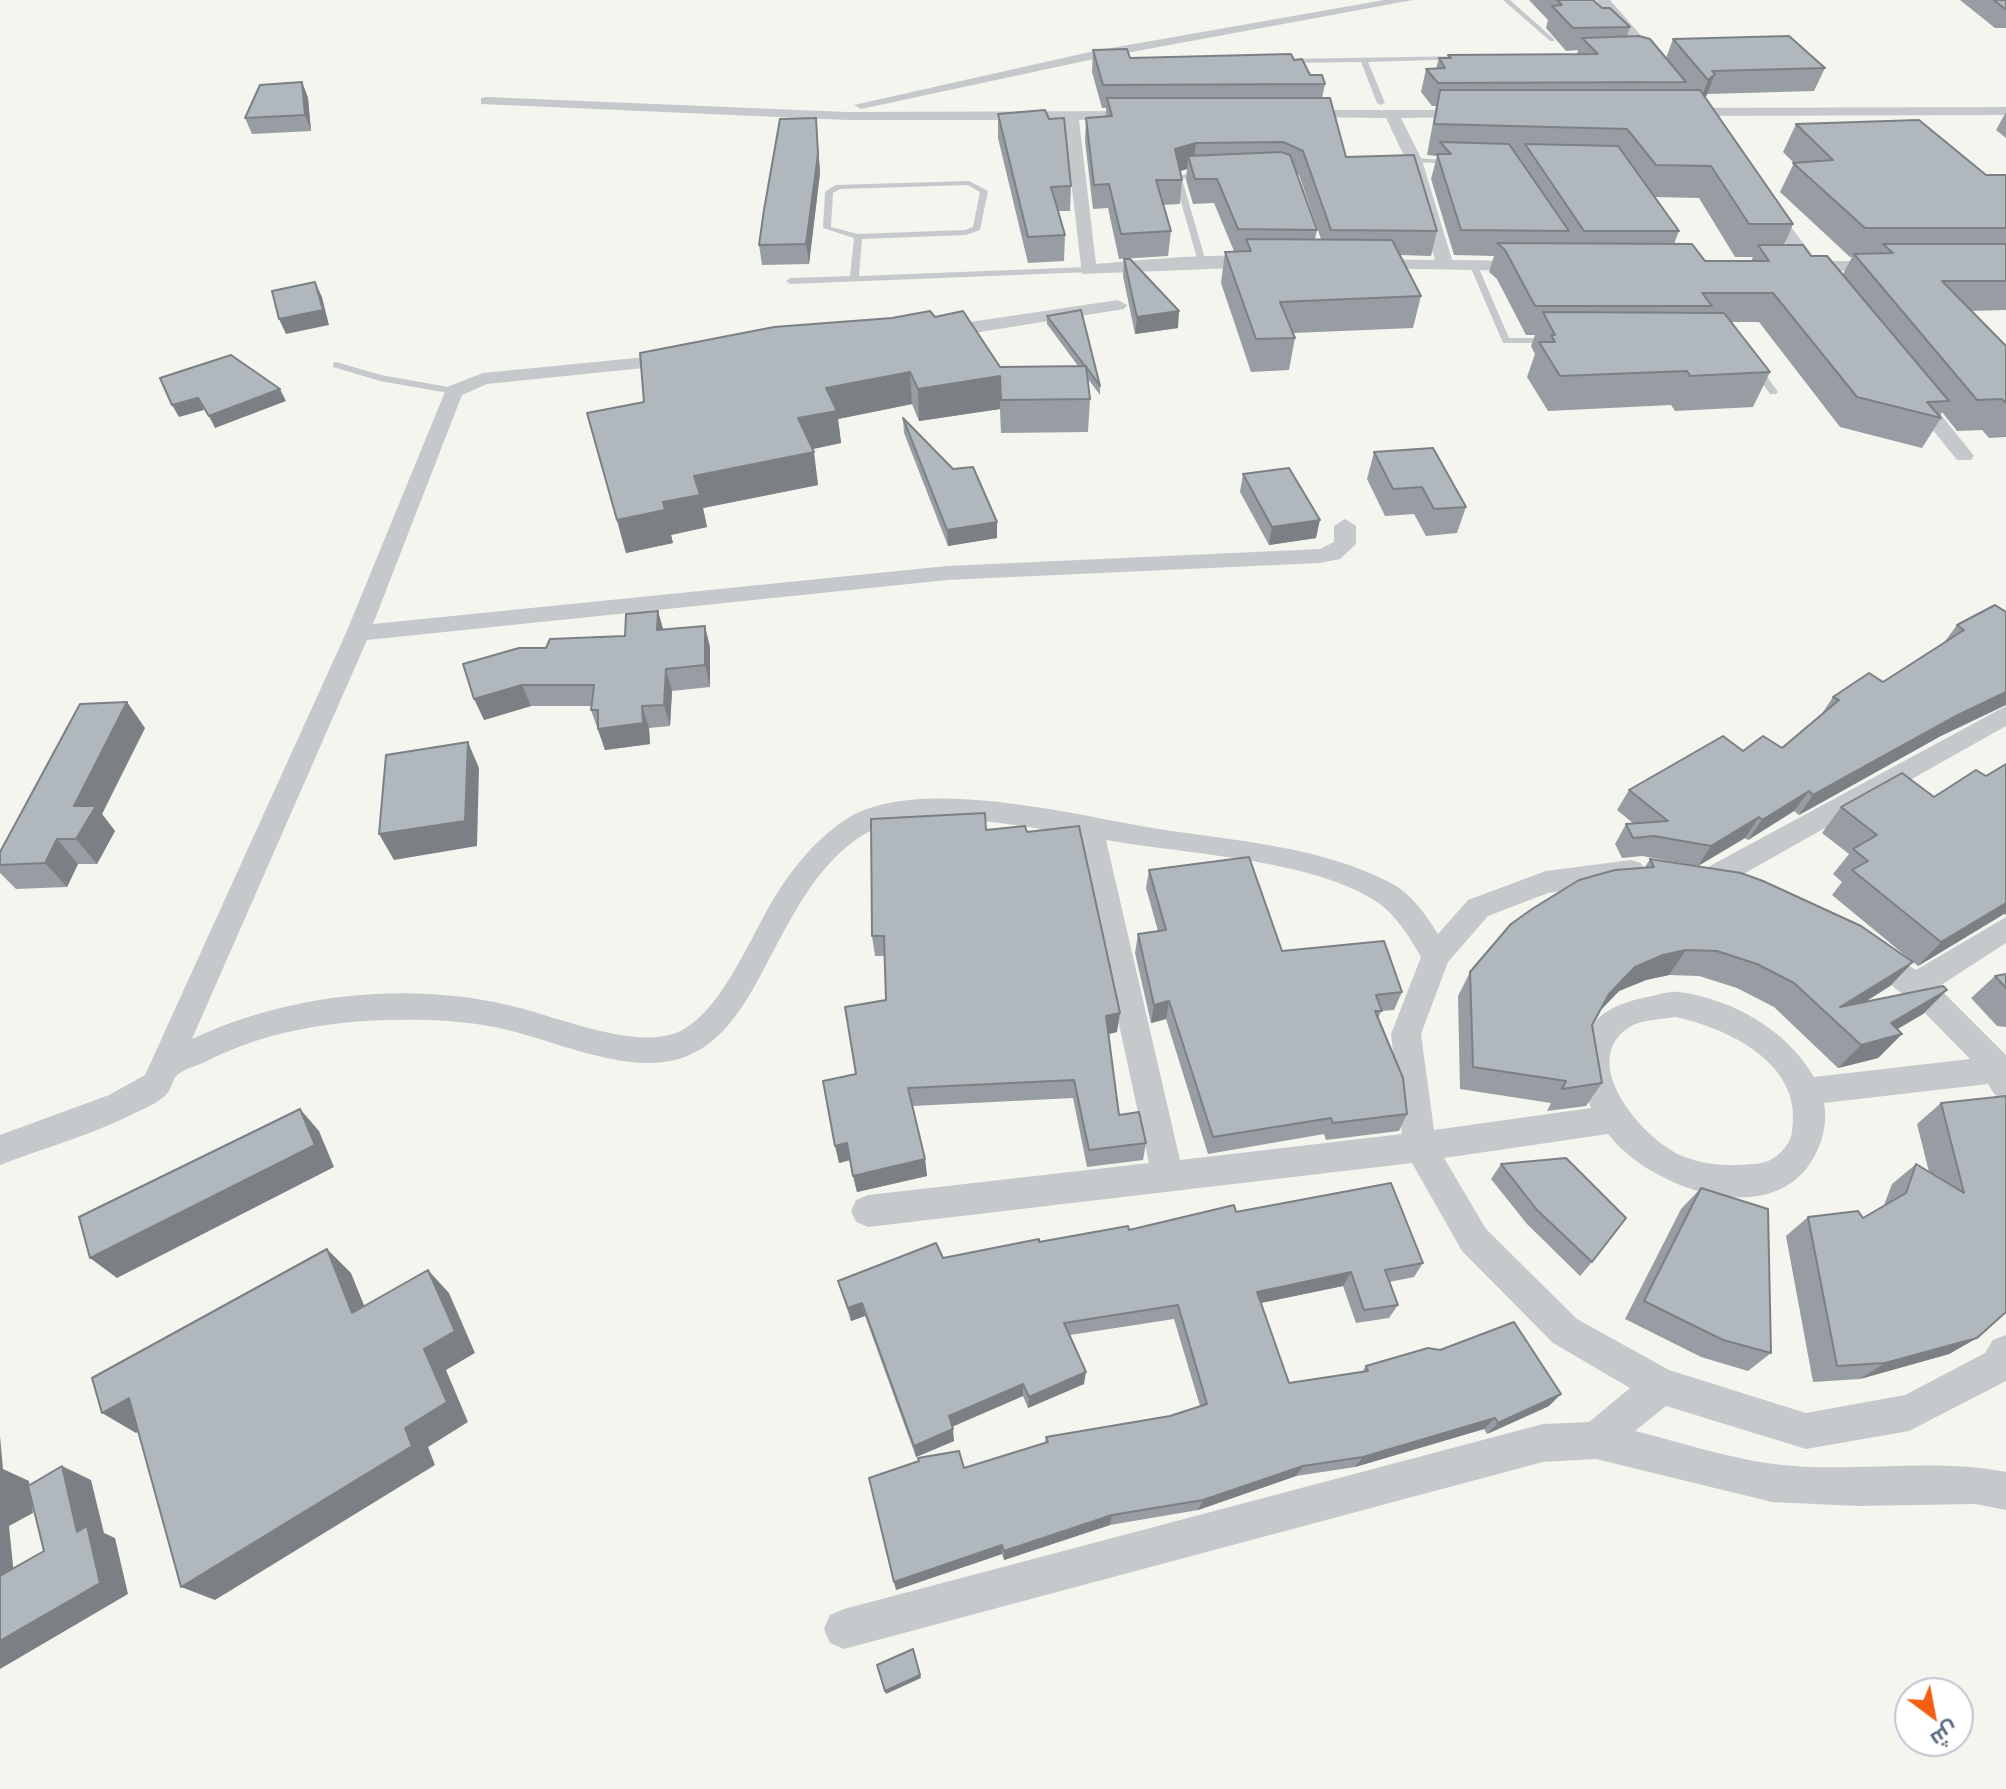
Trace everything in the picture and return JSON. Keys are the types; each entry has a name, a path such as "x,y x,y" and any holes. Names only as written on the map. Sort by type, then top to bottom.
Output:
{"street":[{"path":"847,116 853,108 866,103 1035,66 1406,0"},
{"path":"1603,0 1643,54 1684,96 1714,135"},
{"path":"1684,96 2006,111"},
{"path":"1662,108 1684,96 2006,102"},
{"path":"486,101 847,116 912,116 1071,116 1155,110 967,105 912,116"},
{"path":"1386,108 1414,160 1445,265"},
{"path":"1282,109 1486,108"},
{"path":"1071,116 1088,270 1202,262 1277,263"},
{"path":"1757,194 1830,290"},
{"path":"1352,263 1545,266"},
{"path":"1780,266 1901,265"},
{"path":"911,337 1118,305"},
{"path":"0,1150 120,1105 156,1085 358,633 454,391 483,379 706,358"},
{"path":"1906,385 1964,456"},
{"path":"358,633 947,573 1320,556 1332,554 1345,544 1345,526"},
{"path":"1680,877 2006,715"},
{"path":"166,1066 243,1031 303,1017 405,1007 489,1013 649,1050 678,1046 704,1032 721,1014 787,900 831,847 859,824 885,814 928,810 1007,815 1090,828 1273,858 1342,875 1404,905 1436,956"},
{"path":"1090,828 1168,1177"},
{"path":"1745,892 1641,870 1546,882 1478,908 1436,956 1406,1034 1420,1147 1474,1240 1565,1331 1661,1386 1806,1431 1909,1413 1998,1366 2006,1353"},
{"path":"1917,985 2006,928"},
{"path":"1842,934 1917,985 2003,1074"},
{"path":"1654,1005 1697,1007 1741,1024 1779,1054 1804,1092 1809,1123 1802,1151 1789,1166 1772,1177 1726,1183 1674,1170 1650,1156 1612,1119 1595,1080 1593,1061 1605,1029 1619,1017 1654,1005"},
{"path":"1804,1092 2003,1074"},
{"path":"868,1211 1420,1147 1612,1119"},
{"path":"1596,1440 1661,1386"},
{"path":"844,1629 1543,1443 1596,1440 1772,1483 1857,1487 1975,1485 2006,1491"}],"lane":[{"path":"1506,0 1552,40"},
{"path":"1274,61 1476,58"},
{"path":"1364,60 1386,108"},
{"path":"1414,160 1461,162"},
{"path":"1202,262 1178,177 1193,172 1221,171"},
{"path":"969,183 984,191 977,228 966,232 858,237 827,228 829,192 838,187 969,183"},
{"path":"854,280 858,237"},
{"path":"1474,266 1506,341 1568,341"},
{"path":"790,281 1088,270"},
{"path":"1747,354 1773,392"},
{"path":"336,365 380,378 454,391"}],"building":[{"path":"1557,0 1593,0 1602,8 1610,8 1630,27 1573,28 1552,6 1562,5"},
{"path":"1994,0 2006,0 2006,9 2005,9"},
{"path":"1639,36 1650,39 1686,82 1438,83 1426,69 1445,68 1439,58 1451,58 1448,55 1598,54 1582,38"},
{"path":"1789,36 1825,68 1712,71 1715,74 1708,80 1673,39"},
{"path":"1127,49 1130,58 1291,54 1294,60 1302,59 1310,75 1322,75 1325,84 1103,85 1093,50"},
{"path":"302,82 305,115 245,118 260,85"},
{"path":"1440,90 1700,90 1793,224 1749,224 1711,166 1656,165 1627,129 1434,124"},
{"path":"1107,98 1330,98 1346,157 1414,155 1437,231 1331,230 1303,151 1283,142 1196,143 1175,149 1182,180 1156,180 1171,231 1121,234 1109,184 1094,185 1086,118 1112,116"},
{"path":"1045,110 1049,119 1064,118 1071,186 1051,187 1065,235 1028,237 998,114"},
{"path":"816,118 818,154 806,244 759,245 780,119"},
{"path":"1919,120 1986,175 2006,175 2006,228 1865,228 1793,163 1833,160 1796,124"},
{"path":"1440,142 1509,144 1569,231 1461,230 1437,154 1451,154"},
{"path":"1525,144 1618,146 1679,231 1584,231"},
{"path":"1281,152 1290,155 1317,230 1238,229 1217,179 1195,179 1188,156"},
{"path":"1246,239 1392,240 1421,296 1280,302 1295,338 1256,339 1225,252 1251,251"},
{"path":"1497,243 1692,244 1705,261 1769,261 1758,245 1803,245 1811,256 1827,256 1949,401 1927,402 1941,418 1857,397 1773,293 1702,293 1712,306 1535,306 1505,250"},
{"path":"1883,244 2006,244 2006,281 1942,281 2006,346 2006,403 2002,399 1977,400 1854,254 1893,253"},
{"path":"1124,259 1130,259 1179,311 1137,317"},
{"path":"315,282 323,310 279,319 272,291"},
{"path":"1081,310 1100,386 1047,316"},
{"path":"930,311 935,317 963,311 1000,367 1086,366 1090,399 1001,400 1000,376 918,389 910,372 826,388 837,411 798,418 814,452 694,476 700,495 663,502 665,510 617,520 587,413 644,402 640,353 774,327 892,318"},
{"path":"1543,312 1724,313 1770,372 1690,376 1687,371 1560,376 1539,342 1555,342 1551,335 1555,335"},
{"path":"231,355 280,389 209,416 198,398 172,405 160,378"},
{"path":"903,418 953,469 973,467 997,522 947,530"},
{"path":"1433,448 1466,507 1434,509 1422,487 1393,489 1374,452"},
{"path":"1289,468 1320,520 1272,527 1243,474"},
{"path":"1995,605 2006,612 2006,692 1813,795 1809,791 1762,820 1759,817 1711,846 1654,836 1633,838 1626,824 1668,821 1629,790 1723,736 1743,751 1763,736 1782,748 1839,700 1833,697 1869,673 1883,682 1964,630 1957,625"},
{"path":"658,611 657,630 705,626 705,665 666,669 664,705 642,706 643,723 598,729 598,710 591,710 594,685 522,685 474,699 463,664 519,648 546,648 550,639 625,636 626,614"},
{"path":"127,702 74,806 96,806 76,839 57,839 45,863 0,865 0,852 80,704"},
{"path":"468,742 465,821 379,834 386,755"},
{"path":"2006,764 2006,903 1941,942 1852,870 1868,861 1853,849 1877,835 1841,807 1902,773 1934,797 1976,770 1986,776"},
{"path":"985,813 986,830 1025,826 1027,832 1079,826 1120,1013 1106,1016 1119,1115 1139,1112 1146,1143 1089,1150 1074,1080 908,1088 925,1159 853,1176 847,1143 835,1146 823,1081 856,1074 845,1007 886,1000 884,936 872,936 871,819"},
{"path":"1249,857 1282,951 1384,941 1402,992 1376,995 1382,1011 1375,1011 1403,1078 1407,1114 1333,1123 1331,1118 1213,1137 1169,1001 1154,1005 1138,934 1166,930 1149,870"},
{"path":"1650,859 1741,873 1763,881 1861,926 1913,962 1840,1007 1943,986 1947,990 1891,1023 1902,1034 1861,1045 1794,983 1757,964 1717,951 1686,950 1663,955 1635,967 1609,994 1592,1025 1602,1083 1562,1089 1566,1081 1473,1067 1470,972 1511,924 1532,909 1579,880 1615,870 1654,867"},
{"path":"2006,974 2006,988 1995,976"},
{"path":"2006,1096 2006,1312 1977,1338 1885,1363 1837,1366 1808,1217 1858,1211 1863,1218 1906,1193 1916,1164 1964,1193 1941,1103"},
{"path":"300,1109 315,1145 90,1258 79,1217"},
{"path":"1566,1158 1626,1218 1592,1262 1537,1210 1501,1164"},
{"path":"1391,1183 1423,1263 1385,1270 1398,1305 1364,1310 1351,1272 1257,1292 1289,1383 1368,1371 1366,1366 1428,1348 1440,1350 1514,1322 1561,1394 1498,1423 1495,1418 1363,1457 1303,1466 1203,1500 1112,1515 1004,1551 1002,1545 894,1582 869,1478 919,1461 918,1458 959,1451 964,1468 1048,1442 1046,1437 1170,1416 1207,1404 1178,1305 1064,1323 1086,1372 1029,1397 1023,1384 949,1416 953,1429 914,1446 862,1303 848,1308 838,1281 936,1243 943,1258 1039,1239 1039,1242 1128,1226 1129,1230 1234,1205 1236,1212"},
{"path":"1701,1188 1768,1209 1771,1353 1723,1340 1644,1301"},
{"path":"327,1249 352,1313 428,1270 455,1331 424,1349 447,1402 405,1428 412,1446 181,1587 129,1398 102,1413 92,1378"},
{"path":"62,1466 77,1532 87,1526 100,1583 0,1641 0,1576 44,1551 28,1486"},
{"path":"913,1649 920,1675 885,1691 877,1665"}]}
